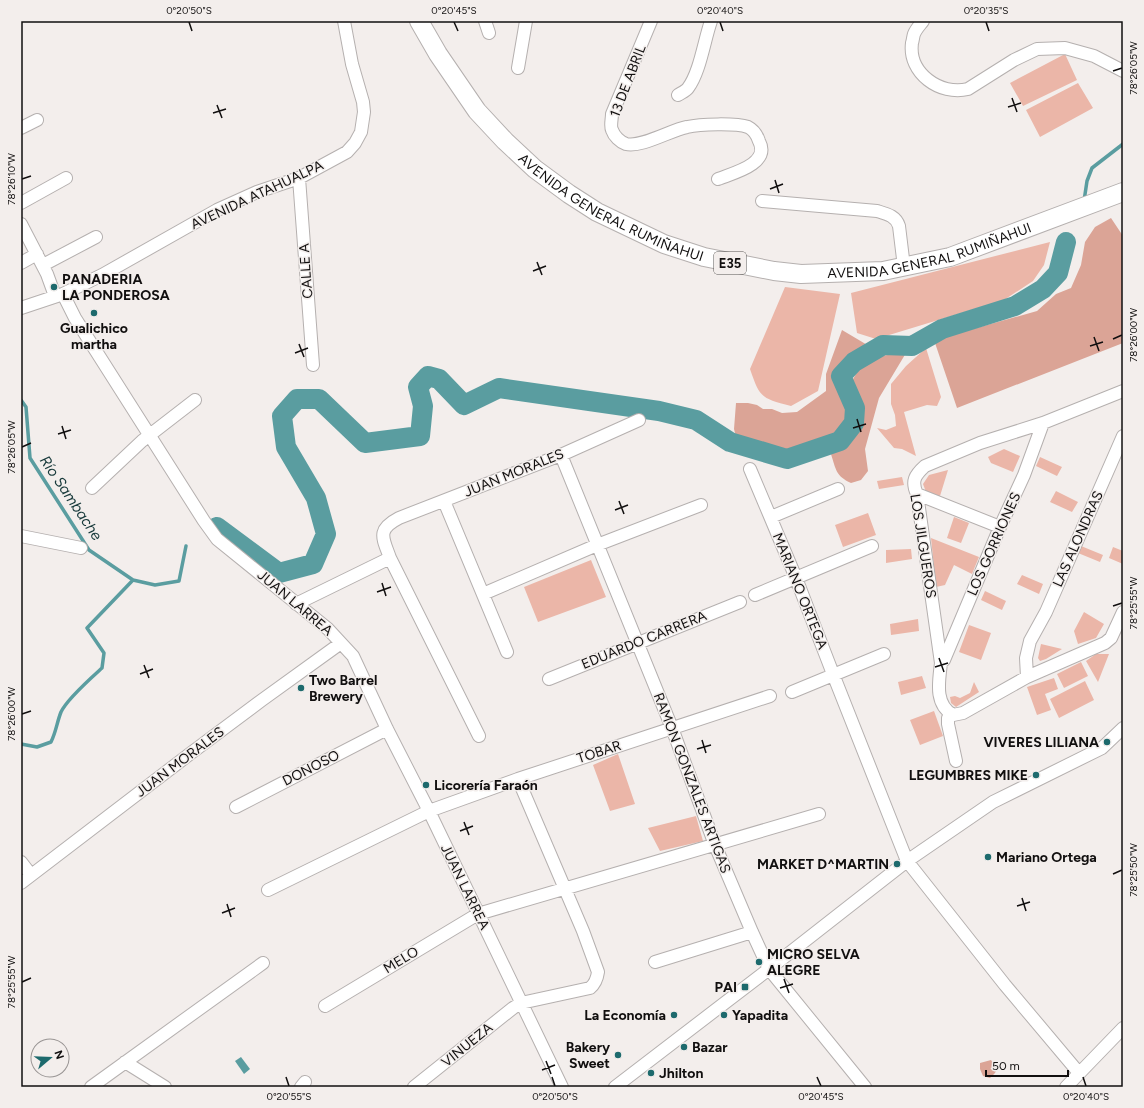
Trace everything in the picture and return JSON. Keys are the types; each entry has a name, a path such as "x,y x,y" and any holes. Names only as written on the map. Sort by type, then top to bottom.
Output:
{"highway":[{"name":"AVENIDA GENERAL RUMIÑAHUI","path":"419,21 438,54 477,111 505,141 535,169 597,212 664,244 716,260 774,271 802,274 830,274 904,267 950,256 1123,192"}],"street":[{"name":"AVENIDA ATAHUALPA","path":"21,308 59,295 102,275 217,210 257,192 299,178 347,152 355,143 361,132 364,112 363,102 352,64 344,21"},
{"path":"518,68 526,21"},
{"name":"13 DE ABRIL","path":"651,21 612,114 611,130 620,141 628,145 638,145 687,127 717,124 747,127 755,133 761,144 760,153 751,166 718,179"},
{"path":"678,95 688,89 696,72 711,21"},
{"path":"923,21 914,35 912,50 914,63 920,73 928,81 946,90 960,91 968,88 1014,60 1037,49 1065,48 1088,54 1108,62 1123,71"},
{"path":"21,128 37,120"},
{"path":"21,203 66,178"},
{"name":"CALLE A","path":"299,178 313,365"},
{"path":"762,201 877,211 889,214 897,220 899,226 904,267"},
{"name":"JUAN LARREA","path":"21,224 59,295 216,539 328,629 353,656 387,729 429,811 562,1087"},
{"path":"21,263 40,260 96,237"},
{"name":"LOS JILGUEROS","path":"951,714 941,702 938,687 941,663 917,494 914,488 914,478 925,466 980,443 1043,423 1123,391"},
{"path":"92,488 149,435 195,400"},
{"name":"JUAN MORALES","path":"390,558 383,540 384,531 388,524 398,518 561,455 639,420"},
{"name":"LOS GORRIONES","path":"941,663 944,660 1000,527 1024,475 1043,423"},
{"name":"LAS ALONDRAS","path":"1027,677 1026,658 1030,641 1046,612 1123,436"},
{"name":"RAMON GONZALES ARTIGAS","path":"561,455 672,728 714,845 769,969 865,1087"},
{"name":"MARIANO ORTEGA","path":"750,469 796,578 907,861 1005,985 1079,1073"},
{"path":"770,517 838,489"},
{"path":"917,494 1000,527"},
{"path":"444,501 506,652"},
{"path":"483,594 597,545 701,505"},
{"path":"21,536 81,548"},
{"path":"755,595 872,546"},
{"path":"296,604 390,558 479,736"},
{"name":"EDUARDO CARRERA","path":"549,679 740,602"},
{"path":"956,761 948,724 948,718 951,714 954,715 963,713 1027,677 1105,643 1112,638 1123,612"},
{"name":"JUAN MORALES","path":"21,883 215,735 341,643"},
{"path":"792,692 884,654"},
{"name":"TOBAR","path":"268,890 429,811 518,779 770,696"},
{"name":"DONOSO","path":"236,807 387,729"},
{"path":"615,1087 907,861 993,802 1088,756 1121,736"},
{"path":"518,779 583,931 598,972 596,981 590,988 521,1003"},
{"name":"MELO","path":"325,1006 478,914 819,814"},
{"path":"21,862 31,875"},
{"path":"655,962 752,932"},
{"path":"91,1087 262,963"},
{"name":"VINUEZA","path":"414,1087 521,1003"},
{"path":"1066,1087 1123,1028"},
{"path":"125,1062 165,1087"}],"shaded area":[{"path":"1065,54 1077,80 1023,106 1010,83"},
{"path":"1078,83 1093,108 1040,137 1026,110"},
{"path":"1111,218 1123,236 1123,343 957,408 934,340 1037,311 1056,294 1071,288 1081,265 1085,242 1095,227"},
{"path":"1050,242 1044,265 1033,281 1004,300 876,339 857,333 851,293"},
{"path":"785,287 840,294 818,391 791,406 773,401 763,395 756,386 750,369"},
{"path":"842,330 869,346 842,365 835,375 849,411 846,423 831,437 786,452 738,445 734,429 736,403 748,403 757,405 763,409 772,409 782,413 797,412 826,391 826,374"},
{"path":"926,348 941,397 937,406 927,405 904,412 916,456 902,449 894,448 877,428 886,430 896,426 895,415 891,404 891,384 906,366"},
{"path":"906,353 879,398 865,449 868,471 861,480 851,483 839,475 831,454 853,436 861,424 862,410 851,383 861,368 873,359 888,355"},
{"path":"1004,449 1020,456 1013,472 991,463 988,457"},
{"path":"1040,457 1062,467 1057,476 1036,466"},
{"path":"948,470 940,496 926,492 923,484 929,475"},
{"path":"902,477 904,485 879,489 877,481"},
{"path":"1056,491 1078,502 1072,512 1050,502"},
{"path":"868,513 876,535 843,547 835,525"},
{"path":"954,517 969,523 961,543 947,538"},
{"path":"931,538 979,557 972,574 954,565 945,585 936,587"},
{"path":"1081,546 1103,555 1100,562 1078,553"},
{"path":"1113,547 1123,551 1123,564 1109,558"},
{"path":"911,549 912,559 886,563 886,550"},
{"path":"591,560 606,597 538,622 524,587"},
{"path":"1022,575 1043,584 1039,594 1017,584"},
{"path":"985,591 1006,601 1002,610 981,600"},
{"path":"1084,612 1104,624 1096,638 1078,644 1074,631"},
{"path":"918,619 919,631 891,635 890,624"},
{"path":"969,625 991,633 981,660 959,652"},
{"path":"1041,644 1062,649 1040,661 1038,658"},
{"path":"1096,654 1109,654 1098,682 1086,661"},
{"path":"1081,662 1088,676 1064,688 1057,674"},
{"path":"922,676 926,688 901,695 898,682"},
{"path":"1054,678 1058,689 1045,694 1051,710 1037,715 1027,687"},
{"path":"1085,681 1094,700 1059,718 1050,699"},
{"path":"974,682 979,692 956,707 951,703 950,697 955,696 960,698 970,693"},
{"path":"934,711 943,736 920,745 910,720"},
{"path":"618,754 635,804 610,811 593,765"},
{"path":"696,816 703,841 660,851 648,828"},
{"path":"991,1060 997,1069 990,1078 983,1076 980,1069 980,1063"}],"water":[{"path":"241,1057 250,1069 244,1074 235,1061"}],"waterway":[{"name":"Río Sambache","path":"1084,201 1087,181 1092,168 1123,144"},
{"path":"217,527 279,573 313,564 326,534 316,498 286,447 282,416 297,399 319,399 365,443 420,436 423,406 418,387 428,376 439,379 464,405 499,388 659,411 696,420 730,442 787,459 840,441 854,423 855,408 841,376 854,362 883,345 912,346 942,329 1015,306 1043,289 1058,273 1066,242"},
{"name":"Río Sambache","path":"21,400 26,407 30,458 89,550 133,580 155,585 179,581 186,546"},
{"path":"21,744 37,747 51,742 61,712 68,701 102,668 104,653 87,628 133,580"}],"place":[{"name":"PANADERIA LA PONDEROSA","path":"54,287"},
{"name":"Gualichico martha","path":"94,313"},
{"name":"Two Barrel Brewery","path":"301,688"},
{"name":"VIVERES LILIANA","path":"1107,742"},
{"name":"LEGUMBRES MIKE","path":"1036,775"},
{"name":"Licorería Faraón","path":"426,785"},
{"name":"Mariano Ortega","path":"988,857"},
{"name":"MARKET D^MARTIN","path":"897,864"},
{"name":"MICRO SELVA ALEGRE","path":"759,962"},
{"name":"PAI","path":"745,987"},
{"name":"La Economía","path":"674,1015"},
{"name":"Yapadita","path":"724,1015"},
{"name":"Bazar","path":"684,1047"},
{"name":"Bakery Sweet","path":"618,1055"},
{"name":"Jhilton","path":"651,1073"}]}
